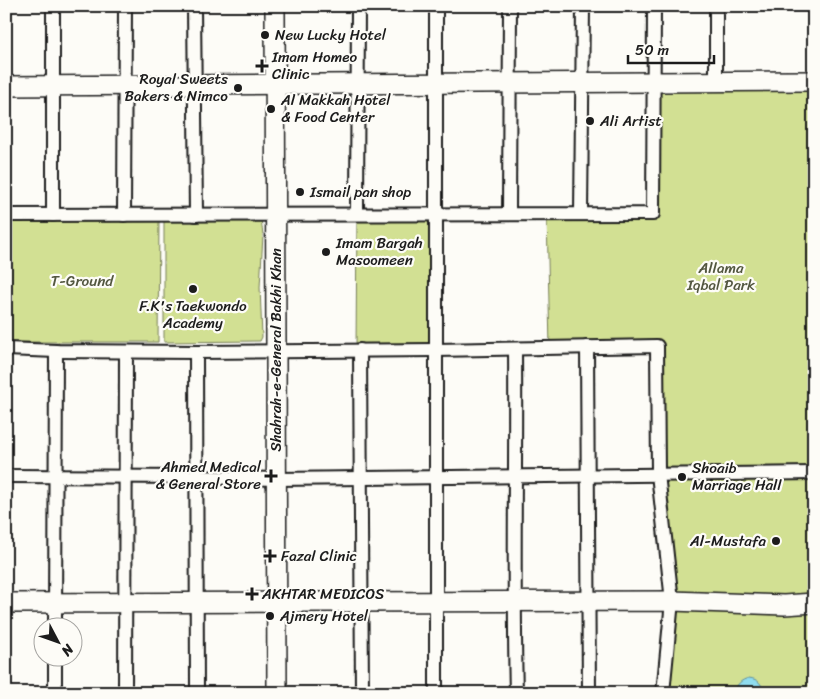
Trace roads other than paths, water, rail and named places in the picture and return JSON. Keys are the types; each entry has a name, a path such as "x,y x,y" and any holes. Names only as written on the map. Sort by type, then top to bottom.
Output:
{"street":[{"path":"53,6 54,215"},
{"path":"124,215 125,6"},
{"path":"194,6 196,214"},
{"name":"Shahrah-e-General Bakhi Khan","path":"275,6 277,693"},
{"path":"357,214 358,6"},
{"path":"436,6 436,693"},
{"path":"509,214 510,6"},
{"path":"580,214 583,6"},
{"path":"6,215 652,214 654,6"},
{"path":"716,6 716,82"},
{"path":"6,86 814,81"},
{"path":"6,349 196,352 657,346 658,474 672,601 663,693"},
{"path":"588,347 588,693"},
{"path":"515,349 514,603 516,693"},
{"path":"360,350 362,693"},
{"path":"55,616 56,351"},
{"path":"125,693 126,352"},
{"path":"196,352 197,693"},
{"path":"6,476 196,476 276,479 814,473"},
{"path":"6,604 672,601 784,605 814,603"},
{"path":"55,666 55,693"}],"water":[{"path":"749,678 759,682 763,693 735,693 739,683"}],"place":[{"name":"New Lucky Hotel","path":"265,35"},
{"name":"Imam Homeo Clinic","path":"262,66"},
{"name":"Royal Sweets Bakers & Nimco","path":"238,88"},
{"name":"Al Makkah Hotel & Food Center","path":"271,109"},
{"name":"Ali Artist","path":"590,121"},
{"name":"Ismail pan shop","path":"300,192"},
{"name":"Imam Bargah Masoomeen","path":"326,252"},
{"name":"F.K's Taekwondo Academy","path":"193,289"},
{"name":"Ahmed Medical & General Store","path":"271,476"},
{"name":"Shoaib Marriage Hall","path":"682,477"},
{"name":"Al-Mustafa","path":"776,541"},
{"name":"Fazal Clinic","path":"270,556"},
{"name":"AKHTAR MEDICOS","path":"252,594"},
{"name":"Ajmery Hotel","path":"270,616"}],"park label":[{"name":"Allama Iqbal Park","path":"721,276"},
{"name":"T-Ground","path":"82,281"}]}
